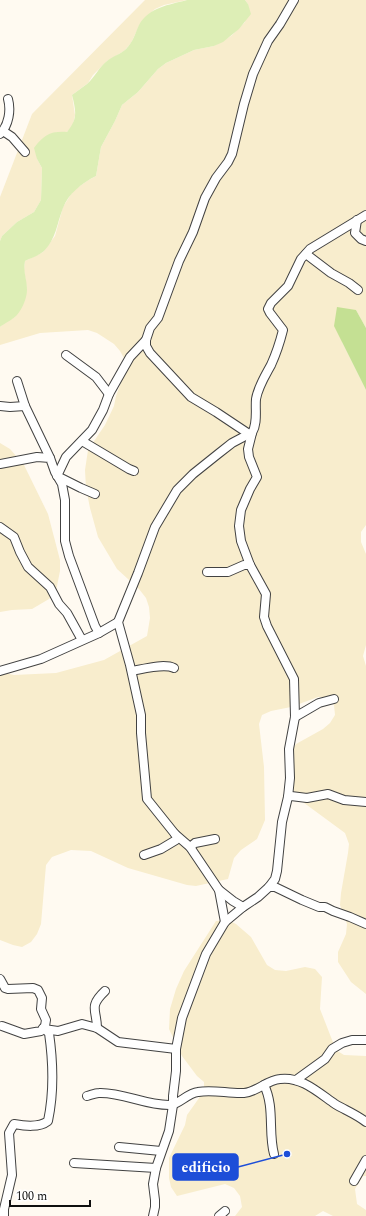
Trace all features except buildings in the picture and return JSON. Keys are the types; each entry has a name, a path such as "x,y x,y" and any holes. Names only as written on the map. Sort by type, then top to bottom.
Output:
{"street":[{"path":"250,434 191,397 150,353 146,346 146,340 150,328 158,318 179,261 193,232 205,198 232,154 253,74 268,41 294,0"},
{"path":"8,99 10,111 2,132 12,137 25,152"},
{"path":"243,907 220,890 190,847 175,834 147,799 141,733 141,715 132,671 118,622 156,527 177,490 193,474 218,454 232,443 250,434 255,428 256,399 259,388 271,364 283,330 270,314 268,309 271,303 288,286 301,259 306,254 321,242 366,215"},
{"path":"357,220 354,233 366,241"},
{"path":"306,254 330,273 349,282 358,290"},
{"path":"57,476 66,457 92,430 103,410 109,394 130,358 146,340"},
{"path":"66,356 96,377 109,394"},
{"path":"17,381 25,406 62,484 65,500 65,541 69,556 99,633"},
{"path":"0,406 10,408 25,406"},
{"path":"153,1216 155,1200 153,1184 161,1151 169,1130 176,1071 176,1049 182,1018 206,954 225,922 258,897 269,887 274,879 277,871 282,822 288,797 290,778 289,749 295,717 294,679 267,626 264,617 266,594 250,565 241,542 239,526 242,510 250,489 258,477 249,458 248,449 250,434"},
{"path":"82,441 134,471"},
{"path":"0,464 37,457 50,458"},
{"path":"57,476 96,494"},
{"path":"0,527 14,537 28,567 50,587 82,640"},
{"path":"207,572 228,572 244,565 250,565"},
{"path":"0,671 41,659 99,633 118,622"},
{"path":"132,671 157,667 172,666 174,668"},
{"path":"295,717 314,706 334,699"},
{"path":"288,797 292,796 307,798 328,794 344,800 366,802"},
{"path":"144,855 161,849 176,840 177,837 175,834"},
{"path":"190,847 195,843 215,839"},
{"path":"269,887 275,887 319,907 325,907 333,912 366,924"},
{"path":"220,890 225,922"},
{"path":"0,979 5,988 8,989 33,988 38,990 42,998 41,1009 46,1020 44,1028 39,1032 24,1034 2,1026"},
{"path":"97,1028 97,1019 94,1014 95,1002 105,991"},
{"path":"44,1028 58,1031 82,1024 97,1028 118,1042 176,1049"},
{"path":"4,1216 12,1175 9,1133 14,1124 26,1126 44,1124 48,1121 50,1116 52,1087 51,1048 49,1033 44,1028"},
{"path":"296,1080 325,1059 332,1049 342,1043 352,1040 366,1040"},
{"path":"87,1096 98,1093 132,1098 155,1104 173,1105 192,1093 200,1091 244,1093 256,1090 276,1080 296,1080 320,1093 335,1104 359,1116 366,1122"},
{"path":"264,1085 267,1091 270,1109 274,1154"},
{"path":"119,1147 161,1151"},
{"path":"354,1181 366,1160"},
{"path":"74,1163 156,1168"}],"shaded area":[{"path":"145,0 187,0 164,5 155,9 140,24 131,43 124,51 107,61 93,75 88,83 72,95 75,115 73,125 67,132 57,132 37,159 42,168 41,200 34,212 17,222 2,236 0,241 0,197 32,114"},
{"path":"245,0 366,0 366,328 356,310 342,342 366,390 366,525 361,532 361,542 366,554 366,645 363,656 366,666 366,994 351,982 338,962 338,952 346,934 347,924 340,905 349,844 345,833 296,797 289,774 290,752 296,744 323,729 330,723 335,715 334,705 328,697 318,697 291,707 271,711 262,715 259,724 264,767 265,820 257,839 241,850 234,858 228,879 196,886 187,885 128,868 91,851 71,850 52,857 46,865 41,924 37,934 31,942 22,947 0,940 0,672 14,675 56,673 104,660 147,636 150,618 146,598 139,589 117,569 98,537 86,488 85,470 88,450 105,425 114,406 123,377 128,369 125,360 114,344 97,333 88,330 40,333 0,345 0,327 15,317 27,290 24,270 25,261 43,252 55,236 63,207 73,191 96,176 101,147 122,105 138,92 158,69 166,63 194,50 214,46 231,36 245,22 248,4"},
{"path":"0,443 10,449 24,465 48,514 60,560 60,571 56,591 49,599 32,609 0,612"},
{"path":"227,920 236,924 251,937 267,965 275,970 286,971 305,967 315,969 322,977 320,1009 336,1050 344,1055 366,1056 366,1176 363,1176 355,1189 357,1204 366,1210 366,1216 333,1216 323,1211 315,1216 235,1216 242,1207 240,1196 234,1188 225,1184 177,1196 171,1187 169,1178 169,1158 185,1125 187,1115 204,1091 204,1082 197,1076 182,1056 169,1029 170,1009 176,989 184,971 216,921"}],"green space":[{"path":"187,0 245,0 251,14 239,29 223,42 214,46 194,50 166,63 158,69 138,92 122,105 101,147 96,176 86,182 68,198 63,208 54,236 44,251 25,261 24,269 27,290 24,304 13,319 0,327 0,241 2,236 17,222 34,212 41,200 42,168 37,159 34,148 44,137 52,133 67,132 73,123 75,115 72,95 87,84 107,61 126,49 132,41 139,25 148,14 167,5"},
{"path":"337,307 356,310 366,328 366,390 334,326"}],"place":[{"name":"edificio","path":"287,1154"}]}
